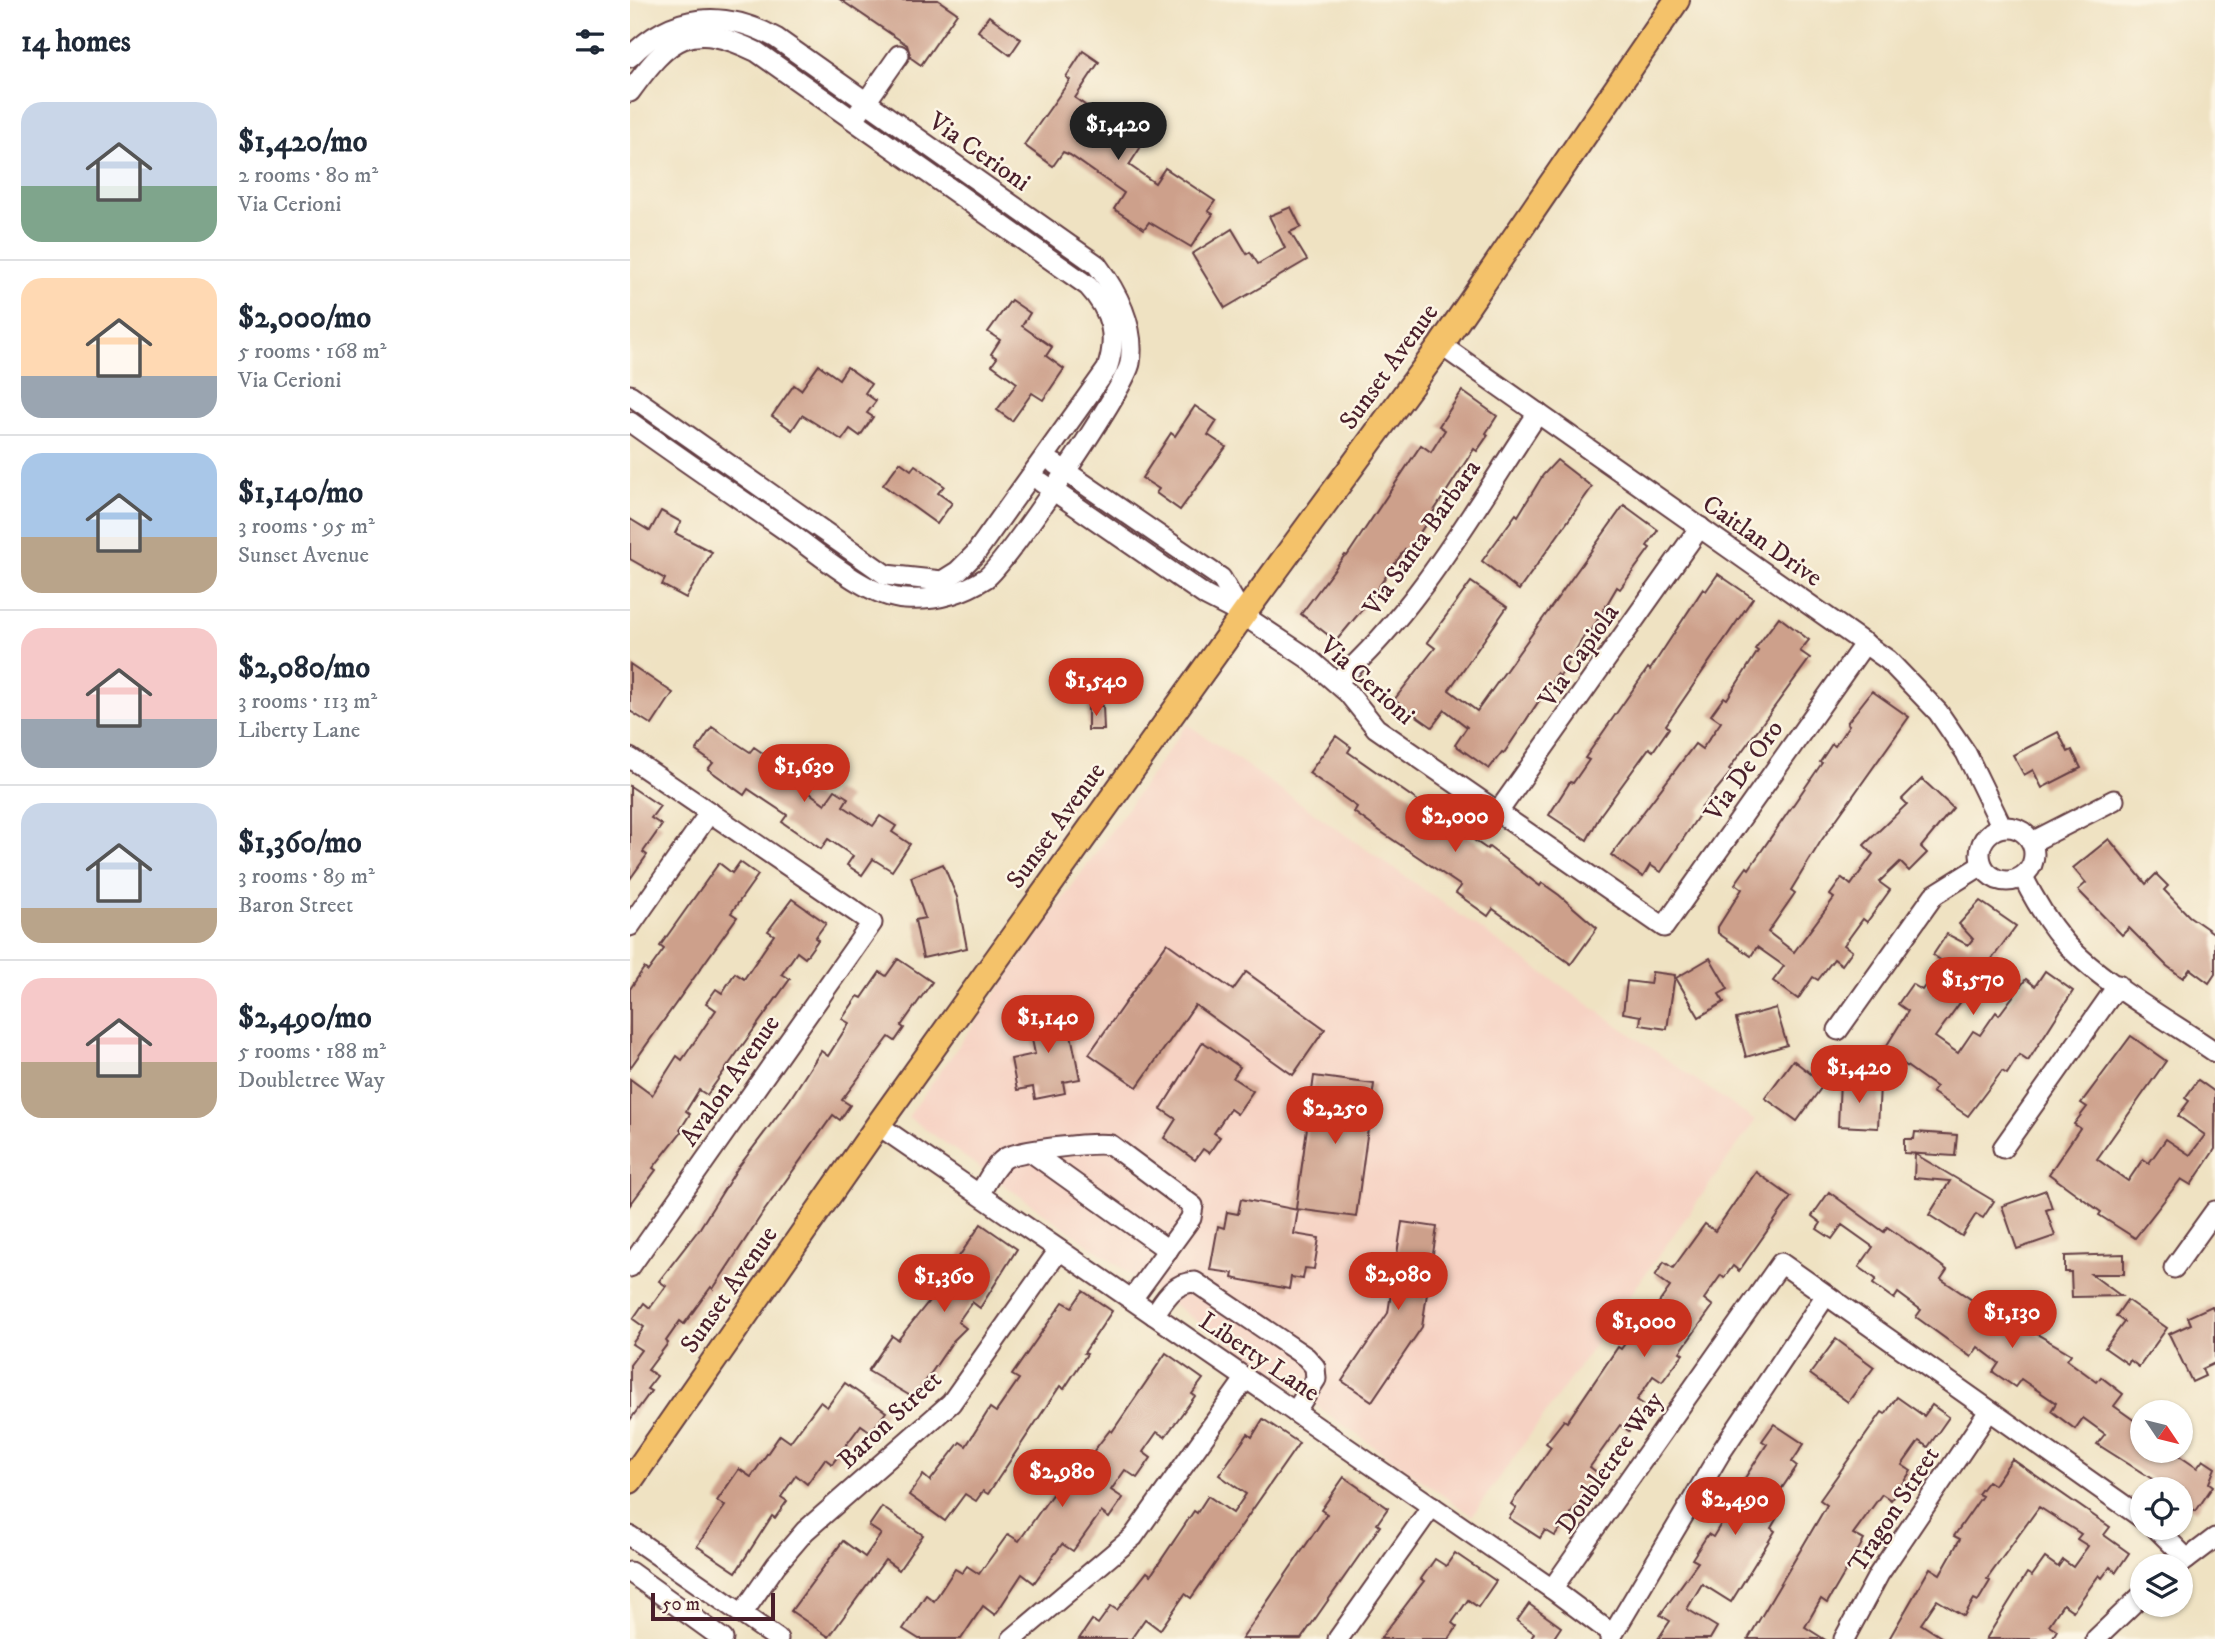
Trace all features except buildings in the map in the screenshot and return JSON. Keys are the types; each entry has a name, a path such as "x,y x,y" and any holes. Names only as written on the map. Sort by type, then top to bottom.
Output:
{"main road":[{"name":"Sunset Avenue","path":"630,1481 878,1125 1243,615 1441,345 1677,0"}],"street":[{"name":"Via Cerioni","path":"630,57 644,42 668,28 728,18 754,26 776,38 1097,265 1116,290 1124,310 1130,363 1116,395 1052,490 989,576 950,596 902,599 855,579 630,422"},
{"name":"Via Cerioni","path":"630,92 662,50 676,41 695,35 729,38 757,52 1088,286 1100,299 1108,318 1114,347 1107,369 975,554 958,571 942,581 886,575 630,394"},
{"path":"853,120 899,55"},
{"name":"Caitlan Drive","path":"1441,345 1888,660 1938,712 1966,753 2002,827"},
{"name":"Via Santa Barbara","path":"1336,682 1367,655 1400,617 1538,413"},
{"name":"Via Cerioni","path":"1046,457 1221,578 1243,615"},
{"name":"Via Cerioni","path":"1032,476 1206,596 1243,615 1309,659 1336,682 1376,728 1664,927"},
{"name":"Via Capiola","path":"1498,812 1700,527"},
{"name":"Via De Oro","path":"1664,927 1865,643"},
{"path":"630,758 710,812 630,926"},
{"path":"2032,842 2115,800"},
{"name":"Avalon Avenue","path":"630,1267 872,923 710,812"},
{"path":"2002,827 2020,830 2032,842 2032,864 2023,877 2003,881 1991,876 1982,865 1983,842 2002,827"},
{"path":"1838,1030 1934,895 1982,865"},
{"path":"2023,877 2034,899 2064,942 2118,985 2209,1048 2215,1027"},
{"path":"2003,1148 2118,985"},
{"name":"Liberty Lane","path":"878,1125 1552,1589 1608,1637"},
{"path":"979,1194 1004,1158 1096,1142 1111,1145 1193,1206 1191,1218 1132,1300"},
{"path":"1031,1153 1168,1250"},
{"path":"2174,1268 2215,1211"},
{"name":"Baron Street","path":"742,1614 776,1565 805,1531 951,1403 1059,1250"},
{"name":"Doubletree Way","path":"1552,1589 1781,1263 1826,1295"},
{"path":"1154,1315 1171,1290 1181,1283 1195,1282 1306,1357 1315,1367 1316,1379 1295,1412"},
{"path":"1608,1637 1721,1452 1826,1295 2130,1510"},
{"path":"1012,1639 1133,1537 1246,1378"},
{"name":"Tragon Street","path":"1844,1639 1879,1574 1989,1410"},
{"path":"1338,1639 1432,1506"},
{"path":"630,1536 778,1639"},
{"path":"2193,1555 2215,1538"},
{"path":"630,1572 723,1639"},
{"path":"2096,1639 2130,1606"}],"shaded area":[{"path":"1187,724 1755,1121 1472,1516 908,1117"}]}
